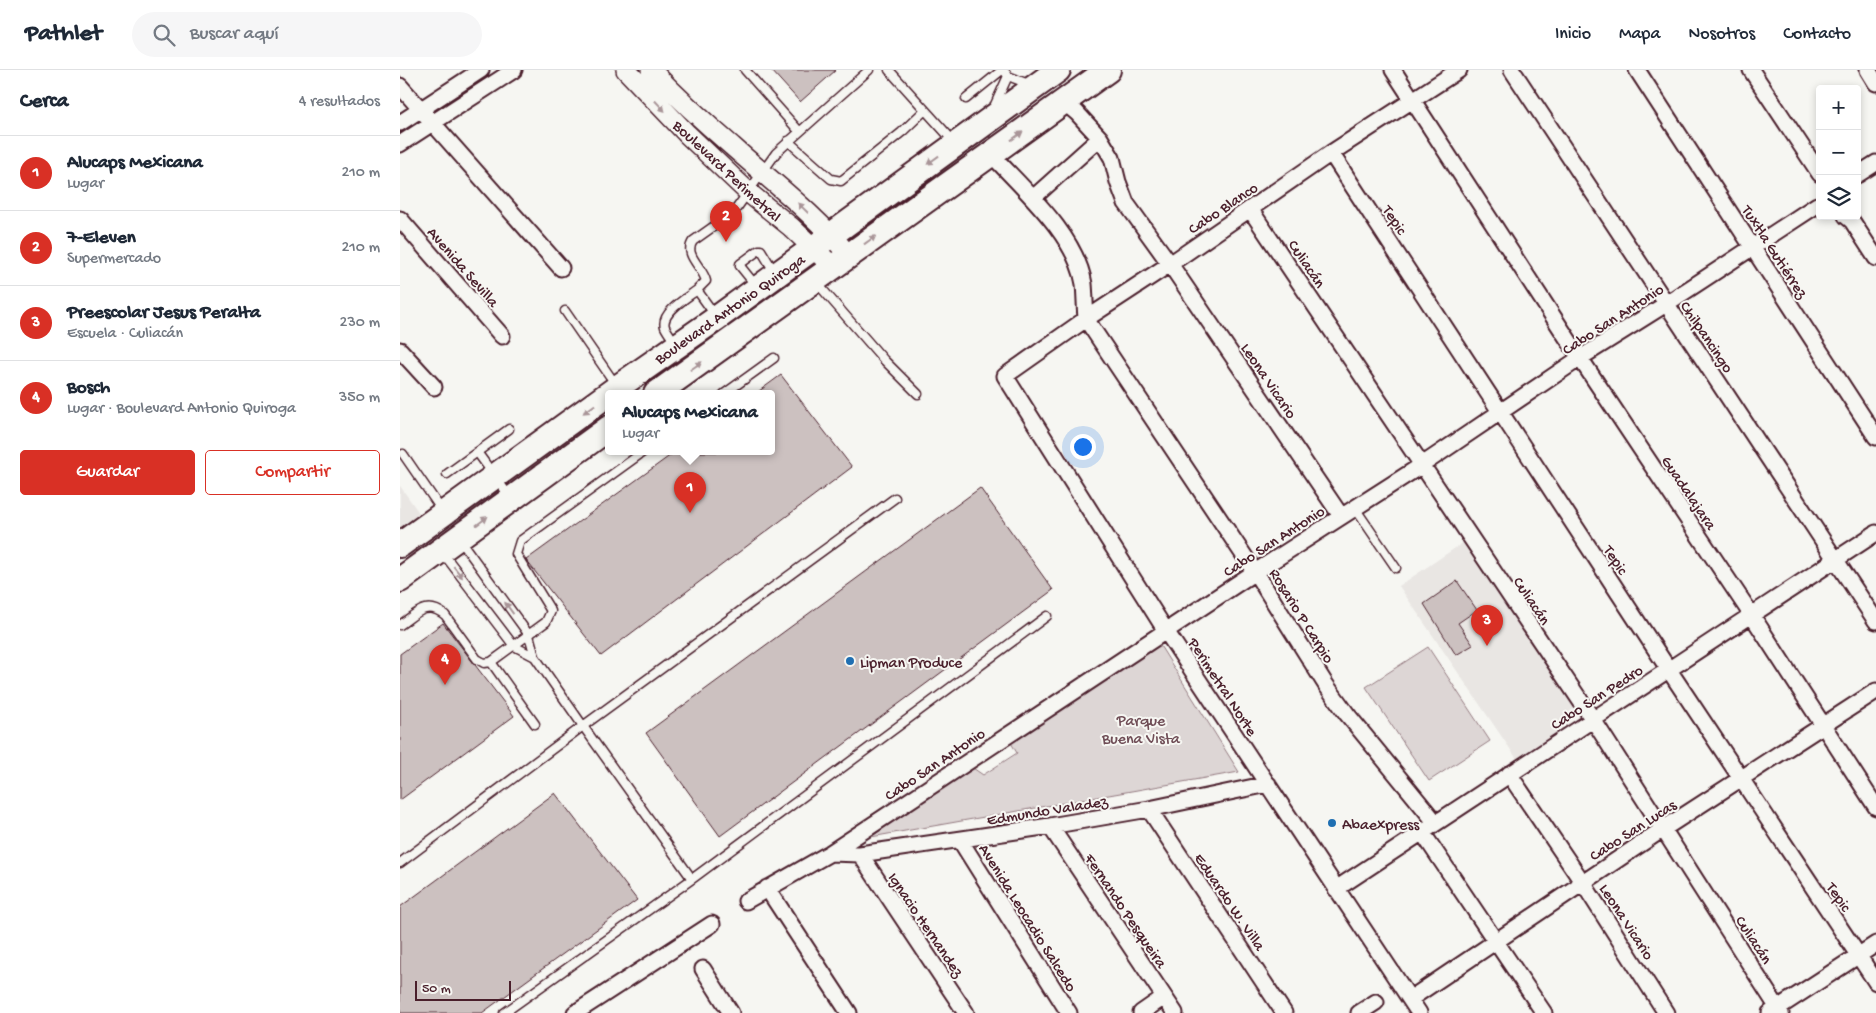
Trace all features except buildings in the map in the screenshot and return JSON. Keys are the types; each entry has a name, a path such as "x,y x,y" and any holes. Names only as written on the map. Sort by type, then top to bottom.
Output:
{"main road":[{"name":"Boulevard Antonio Quiroga","path":"614,390 717,318 1058,70"},
{"name":"Boulevard Antonio Quiroga","path":"662,390 992,155 1108,70"},
{"name":"Boulevard Antonio Quiroga","path":"404,540 495,477 605,397"},
{"path":"400,580 605,431"}],"street":[{"path":"400,144 514,70"},
{"name":"Boulevard Perimetral","path":"626,70 687,134 749,193 791,226 822,241"},
{"name":"Boulevard Perimetral","path":"652,70 683,102 763,172 822,241 832,267"},
{"name":"Guadalajara","path":"1392,70 1876,807"},
{"name":"Cabo Blanco","path":"1006,375 1331,153 1459,70"},
{"name":"Chilpancingo","path":"1512,70 1876,621"},
{"name":"Tuxtla Gutiérrez","path":"1638,70 1876,437"},
{"path":"1751,70 1816,168"},
{"path":"1868,70 1876,83"},
{"path":"400,123 478,72 485,89"},
{"path":"400,86 561,268"},
{"name":"Leona Vicario","path":"1064,102 1100,138 1112,158 1126,203 1170,264 1341,516"},
{"path":"1033,198 1100,138"},
{"name":"Tepic","path":"1331,153 1669,670 1876,982"},
{"path":"992,155 1033,198 1058,228 1071,250 1084,284 1086,319"},
{"path":"1861,172 1876,163"},
{"name":"Cabo San Antonio","path":"746,901 830,853 1255,572 1422,465 1580,358 1816,206"},
{"name":"Culiacán","path":"1250,209 1592,718 1664,829 1776,1011"},
{"name":"Avenida Sevilla","path":"400,219 502,336"},
{"path":"1851,220 1876,258"},
{"name":"Rosario P Carpio","path":"1086,319 1255,572 1337,701 1436,822"},
{"path":"400,350 434,387"},
{"name":"Perimetral Norte","path":"1006,375 1005,377 1166,631 1419,1013"},
{"name":"Cabo San Pedro","path":"1336,889 1592,718 1669,670 1876,533"},
{"name":"Cabo San Lucas","path":"1410,999 1664,829 1876,691"},
{"name":"Leona Vicario","path":"1508,774 1583,883 1666,1013"},
{"name":"Edmundo Valadez","path":"830,853 860,854 1050,826 1149,809 1268,784"},
{"name":"Eduardo W. Villa","path":"1149,809 1284,1013"},
{"name":"Fernando Pesqueira","path":"1050,826 1175,1013"},
{"path":"1422,832 1544,1013"},
{"name":"Avenida Leocadio Salcedo","path":"960,840 1069,1013"},
{"name":"Ignacio Hernandez","path":"860,854 966,1013"},
{"path":"767,888 849,1013"},
{"path":"576,1013 712,924"},
{"path":"1776,1011 1876,944"},
{"path":"703,969 731,1013"},
{"path":"1141,1013 1164,997"},
{"path":"1359,1013 1376,1002"}],"lane":[{"path":"745,70 799,131"},
{"path":"677,345 665,327 664,320 669,312 706,281 705,276 689,252 690,246 734,212 776,153 869,70"},
{"path":"889,70 956,144"},
{"path":"1005,72 1035,86"},
{"path":"966,99 1005,72"},
{"path":"989,120 1005,72"},
{"path":"788,141 831,179 841,181 902,132 925,110"},
{"path":"832,267 884,360 918,394"},
{"path":"697,290 717,318"},
{"path":"565,311 618,387"},
{"path":"730,390 774,358"},
{"path":"447,474 509,429"},
{"path":"477,452 512,498"},
{"path":"403,454 444,513"},
{"path":"400,626 425,608 432,607 445,614 477,659 484,663 490,662 514,646 546,622 550,611 516,554 520,541 639,455"},
{"path":"400,863 583,726 895,498"},
{"path":"1355,508 1396,568"},
{"path":"450,545 529,635 535,657 692,879"},
{"path":"450,545 514,646 535,657"},
{"path":"504,1013 692,879 1047,616"},
{"path":"490,662 535,724"}],"shaded area":[{"path":"400,486 422,517 400,533"},
{"path":"1464,542 1576,707 1565,715 1570,723 1517,759 1399,586"}],"green space":[{"name":"Parque Buena Vista","path":"1159,644 1239,772 871,837 970,766 983,775 1017,753 1010,741"},
{"path":"1428,647 1490,741 1429,781 1366,687"}],"place":[{"name":"7-Eleven","path":"726,242"},
{"name":"Alucaps Mexicana","path":"690,513"},
{"name":"Preescolar Jesus Peralta","path":"1487,646"},
{"name":"Lipman Produce","path":"850,661"},
{"name":"Bosch","path":"445,685"},
{"name":"Abaexpress","path":"1332,823"}]}
